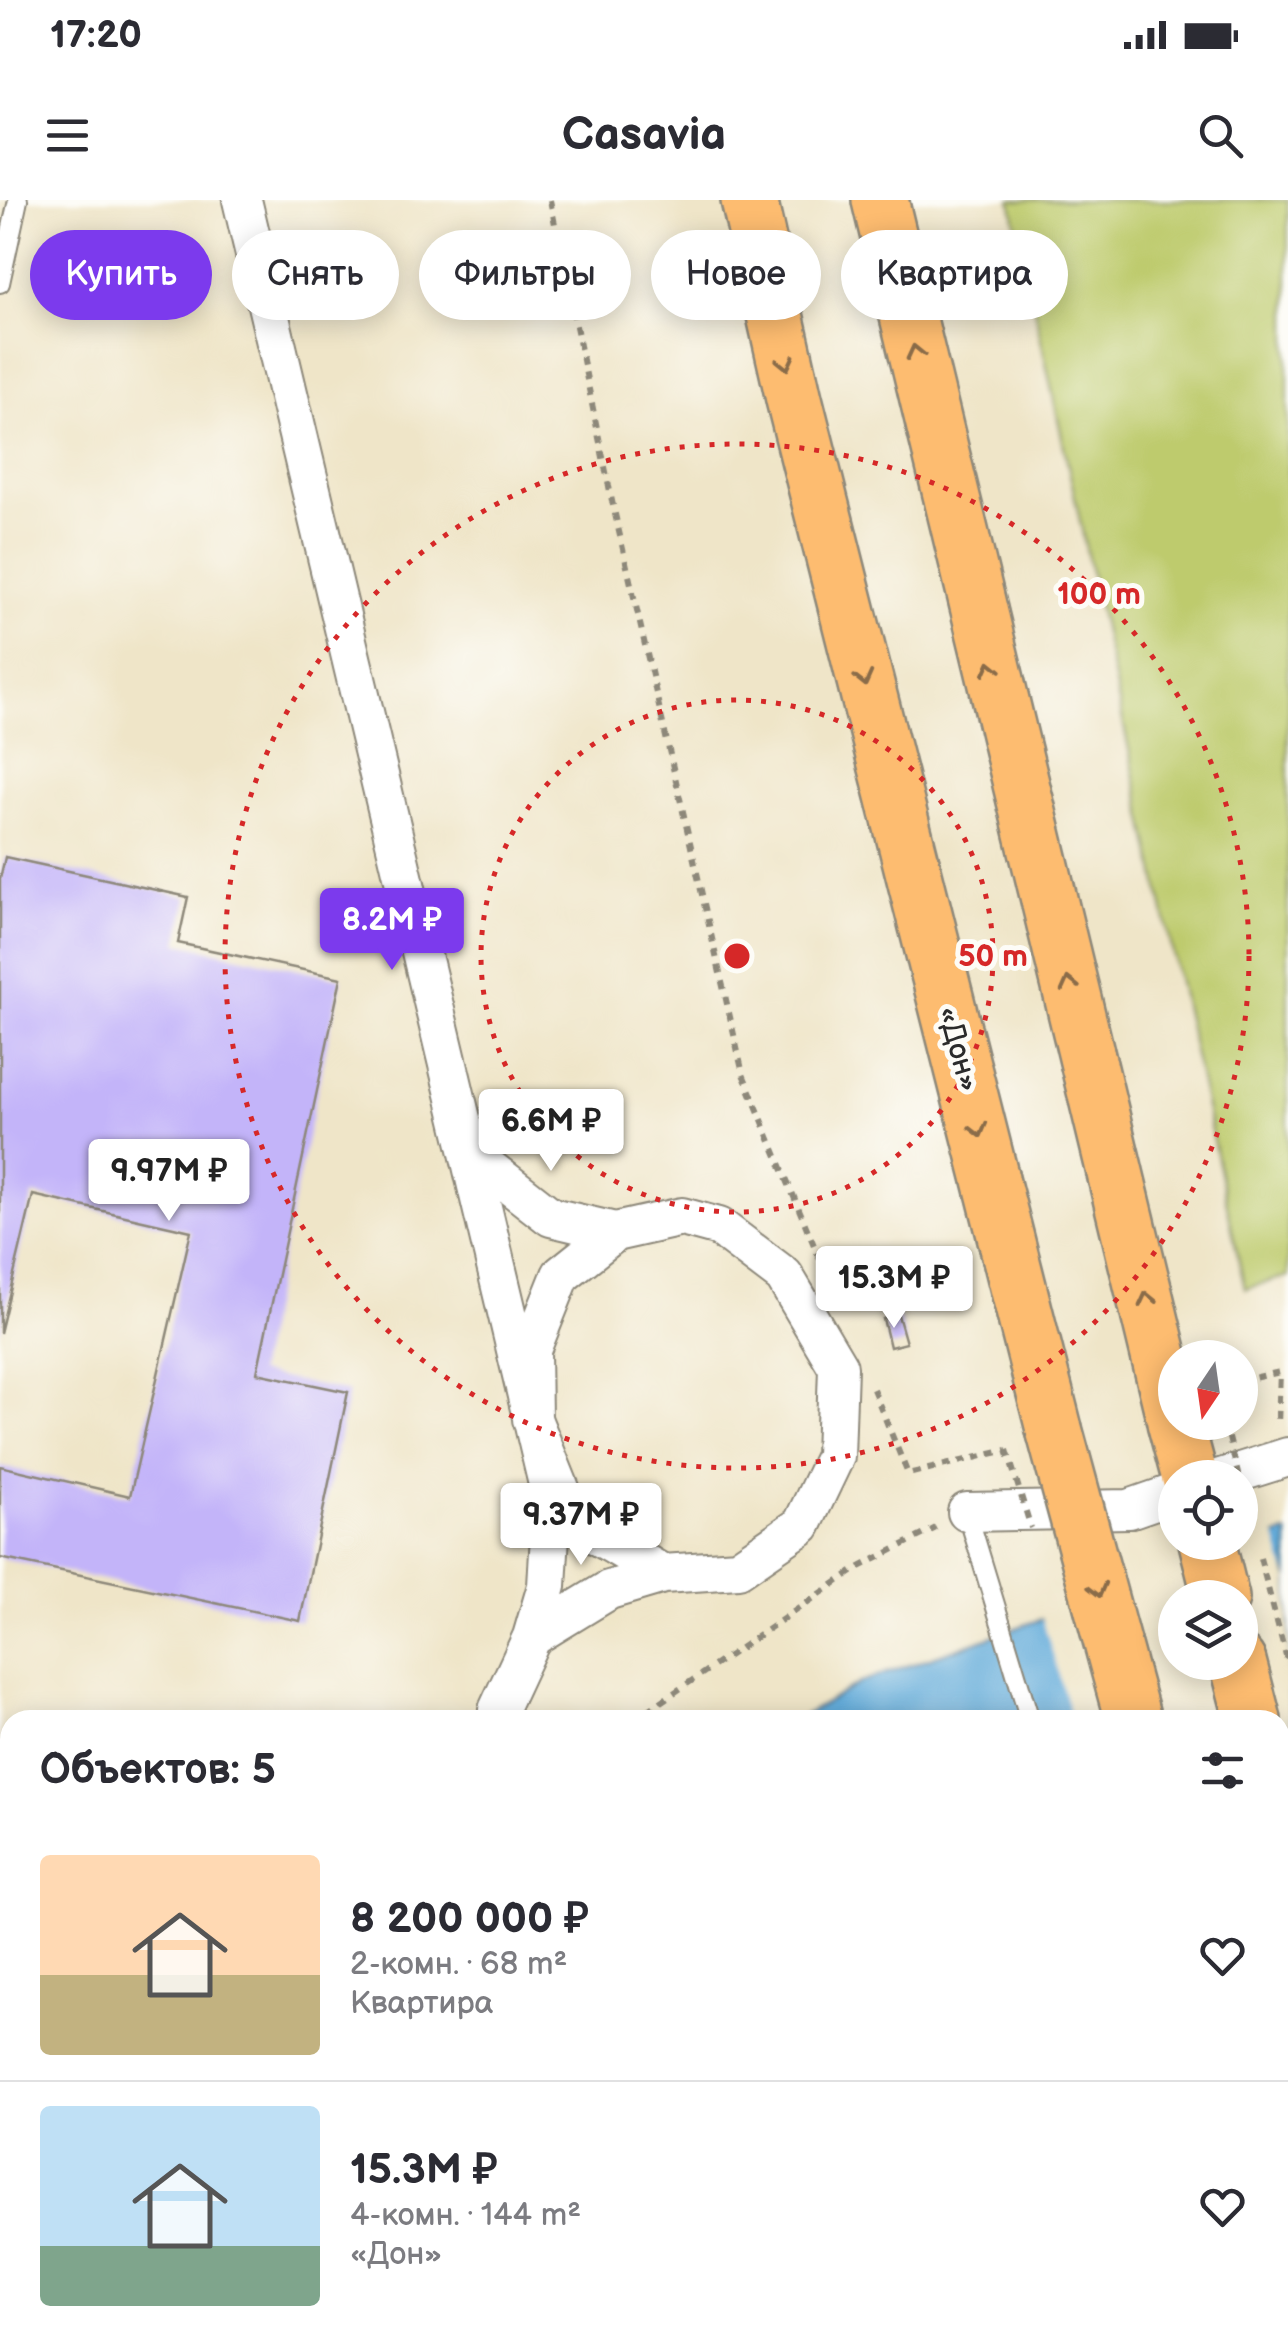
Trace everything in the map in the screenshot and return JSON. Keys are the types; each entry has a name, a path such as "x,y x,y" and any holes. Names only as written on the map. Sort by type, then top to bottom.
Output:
{"highway":[{"name":"«Дон»","path":"750,200 1031,1439 1129,1710"},
{"path":"880,200 1158,1351"},
{"path":"1243,1680 1250,1710"}],"street":[{"path":"242,200 552,1501 546,1586 532,1637 498,1710"},
{"path":"469,1153 551,1217 615,1232 682,1217 718,1228 784,1276 838,1366 835,1456 802,1524 738,1569 662,1574 609,1590 532,1637"},
{"path":"615,1232 561,1275 531,1350 532,1419 574,1521 662,1574"},
{"path":"1258,1472 1283,1457"},
{"path":"967,1512 1129,1509 1158,1500"}],"lane":[{"path":"0,283 18,200"},
{"path":"967,1512 1027,1710"}],"path":[{"path":"550,200 617,521 743,1074 826,1274"},
{"path":"1258,1378 1280,1372 1283,1457"},
{"path":"871,1383 908,1474 1031,1439"},
{"path":"649,1710 858,1568 967,1512"},
{"path":"1259,1554 1288,1663"}],"green space":[{"path":"1011,200 1288,200 1288,1276 1245,1289 1037,320 1068,320 1068,230 1017,230"}],"water":[{"path":"1288,1533 1288,1710 813,1710 864,1681 1085,1604 1154,1565 1175,1560 1258,1560 1258,1540"}],"pier":[{"path":"1274,1531 1288,1579 1288,1710 1069,1710 1041,1614 1083,1600 1153,1560 1258,1560 1258,1535"}],"building":[{"path":"5,857 188,897 178,943 341,978 257,1373 348,1392 300,1621 0,1558 0,1466 130,1496 191,1231 33,1195 0,1333 0,879"},
{"path":"898,1315 906,1343 890,1347 883,1319"}]}
